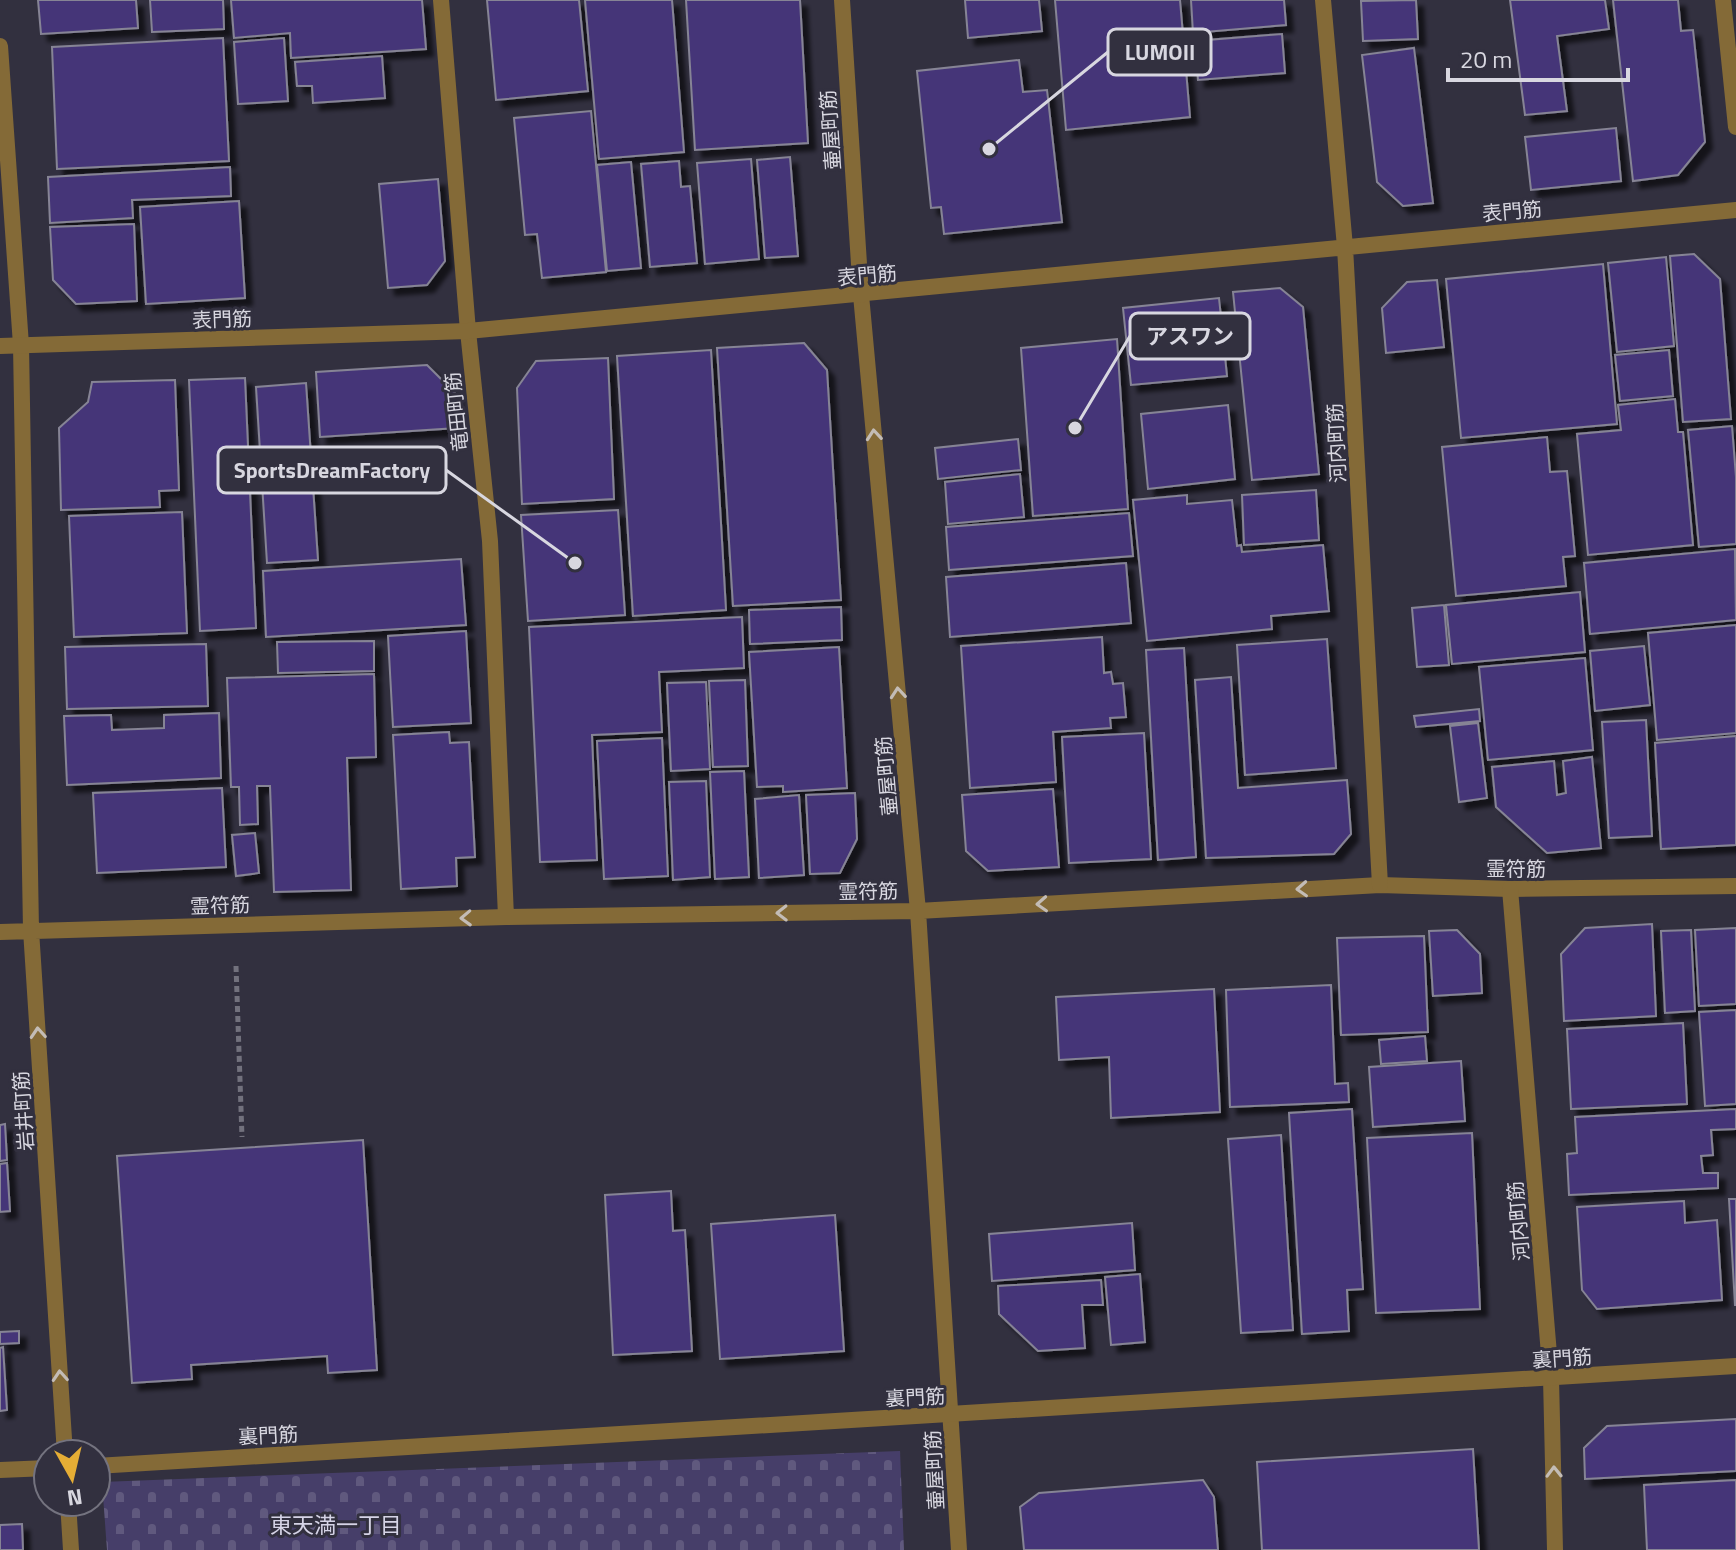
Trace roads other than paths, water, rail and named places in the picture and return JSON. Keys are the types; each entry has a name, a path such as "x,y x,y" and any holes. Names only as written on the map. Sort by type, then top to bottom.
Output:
{"street":[{"name":"竜田町筋","path":"441,0 468,331 490,541 506,917"},
{"name":"壷屋町筋","path":"842,0 861,295 918,911 959,1550"},
{"name":"河内町筋","path":"1323,0 1345,247 1380,885"},
{"path":"1723,0 1736,127"},
{"name":"岩井町筋","path":"0,46 21,345 31,930 64,1438"},
{"name":"表門筋","path":"0,346 468,331 1736,210"},
{"name":"霊符筋","path":"0,932 506,917 918,911 1380,885 1510,889 1736,886"},
{"name":"河内町筋","path":"1510,889 1551,1378 1555,1550"},
{"name":"裏門筋","path":"112,1465 1736,1366"},
{"path":"0,1470 32,1469"},
{"path":"69,1518 71,1550"}],"place":[{"name":"LUMOII","path":"989,149"},
{"name":"アスワン","path":"1075,428"},
{"name":"SportsDreamFactory","path":"575,563"}],"district":[{"name":"東天満一丁目","path":"336,1525"}]}
